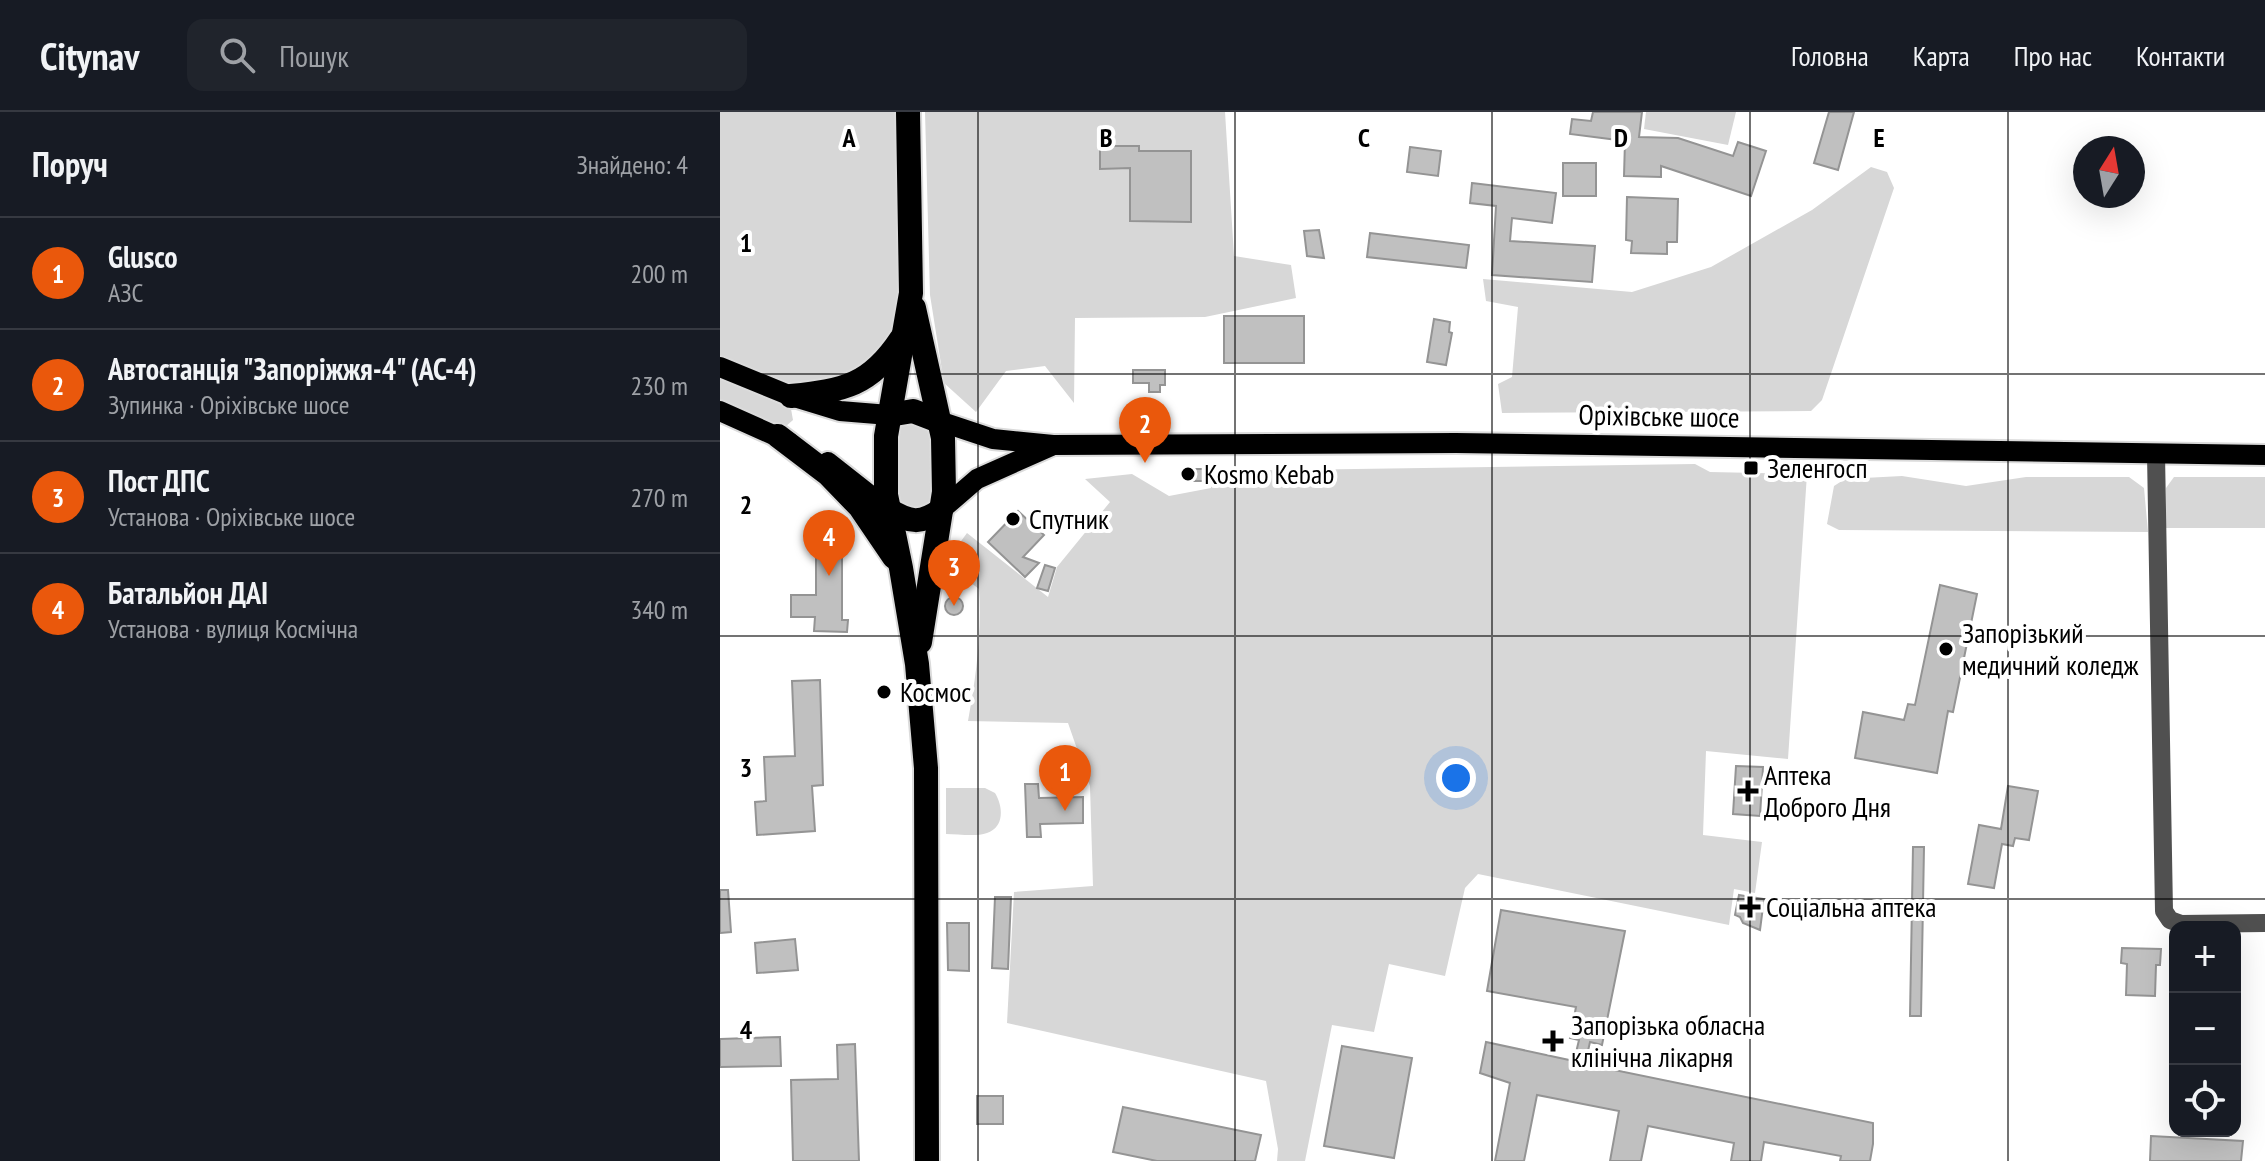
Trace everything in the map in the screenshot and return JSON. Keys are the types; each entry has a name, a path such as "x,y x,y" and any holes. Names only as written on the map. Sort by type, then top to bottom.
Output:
{"highway":[{"path":"908,112 911,293 889,415 886,495 917,664 926,768 927,1161"},
{"path":"911,293 943,438 944,492 917,664"},
{"path":"791,396 835,391 864,379 887,360 905,334"},
{"path":"889,415 913,411 939,421"},
{"path":"778,436 828,474 860,507 901,568"},
{"path":"889,510 915,522 928,520 941,510"}],"main road":[{"path":"720,367 791,396 840,411 889,415"},
{"path":"720,411 778,436 831,464 889,510"},
{"name":"Оріхівське шосе","path":"939,421 993,439 1053,445 1456,443 2265,455"},
{"name":"Оріхівське шосе","path":"941,510 977,479 1053,445"}],"street":[{"path":"2156,454 2164,911 2170,920 2181,924 2265,923"}],"shaded area":[{"path":"720,112 898,112 897,325 859,377 785,387 720,358"},
{"path":"925,112 1225,112 1234,256 1291,265 1296,298 1205,317 1075,318 1074,403 1045,366 1006,371 976,412 944,383 930,295"},
{"path":"1646,112 1736,112 1728,145 1644,129"},
{"path":"1871,167 1887,172 1894,188 1822,400 1811,411 1502,413 1498,384 1512,377 1518,307 1486,301 1483,279 1632,292 1711,267 1812,210"},
{"path":"720,378 791,409 793,420 785,427 720,401"},
{"path":"904,423 924,426 932,438 932,495 928,504 912,511 896,504 894,432"},
{"path":"1695,464 1710,472 1807,474 1788,759 1706,751 1703,835 1762,842 1755,893 1734,889 1729,925 1478,874 1465,888 1445,976 1389,964 1374,1032 1332,1025 1305,1161 1277,1161 1278,1149 1266,1081 1007,1023 1014,892 1093,886 1090,786 1068,723 968,721 978,655 979,589 945,563 967,533 1048,597 1057,567 1110,502 1085,479 1132,474 1169,496 1211,488 1211,471"},
{"path":"1902,476 1966,486 2026,477 2129,477 2144,488 2148,532 1839,530 1827,524 1834,486 1845,479"},
{"path":"2174,477 2265,477 2265,528 2166,528 2166,488"},
{"path":"946,788 985,788 995,793 1001,810 997,826 983,834 946,834"}],"building":[{"path":"1593,112 1642,112 1639,137 1678,138 1733,156 1738,142 1766,151 1751,196 1661,166 1661,177 1624,176 1625,141 1570,134 1572,119 1591,121"},
{"path":"1829,112 1854,112 1838,170 1814,163"},
{"path":"1100,146 1139,146 1139,151 1191,151 1191,222 1130,221 1130,168 1100,169"},
{"path":"1410,147 1441,151 1438,176 1407,172"},
{"path":"1563,163 1596,163 1596,196 1563,196"},
{"path":"1472,183 1556,193 1552,223 1512,218 1510,241 1595,246 1592,282 1492,275 1496,206 1470,203"},
{"path":"1627,197 1678,199 1677,242 1667,242 1667,254 1631,253 1632,241 1626,240"},
{"path":"1319,230 1324,258 1307,256 1304,231"},
{"path":"1370,233 1469,245 1466,268 1367,257"},
{"path":"1224,316 1304,316 1304,363 1224,363"},
{"path":"1434,319 1450,322 1449,332 1452,333 1446,365 1427,362"},
{"path":"1133,370 1165,370 1165,385 1160,385 1160,392 1149,392 1149,383 1133,383"},
{"path":"1190,469 1207,469 1207,481 1190,481"},
{"path":"1018,511 1044,535 1023,557 1039,563 1025,577 988,542"},
{"path":"816,557 842,557 842,620 848,620 847,632 814,631 815,617 791,617 791,595 816,595"},
{"path":"1045,565 1055,568 1048,591 1037,588"},
{"name":"Запорізький медичний коледж","path":"1940,585 1977,594 1953,712 1948,711 1937,773 1855,758 1863,712 1904,720 1908,704 1915,705"},
{"path":"954,597 963,606 954,615 945,606"},
{"path":"820,680 823,785 812,786 815,831 757,835 755,802 766,801 764,757 795,756 792,681"},
{"name":"Аптека Доброго Дня","path":"1736,766 1763,767 1760,816 1733,814"},
{"path":"1025,784 1038,784 1039,798 1083,797 1083,823 1040,824 1041,837 1027,837"},
{"path":"2008,786 2038,791 2029,840 2015,838 2013,846 2002,844 1994,888 1968,884 1979,825 2001,829"},
{"path":"1913,847 1924,847 1921,1016 1910,1016"},
{"path":"720,890 728,890 731,932 720,933"},
{"name":"Соціальна аптека","path":"1739,895 1764,899 1760,930 1743,923 1735,915"},
{"path":"995,897 1011,897 1008,969 992,968"},
{"name":"Запорізька обласна клінічна лікарня","path":"1501,910 1625,931 1602,1045 1590,1042 1585,1064 1873,1123 1870,1161 1840,1161 1841,1156 1764,1142 1761,1161 1731,1161 1734,1143 1648,1126 1641,1161 1610,1161 1619,1111 1537,1095 1524,1161 1495,1161 1510,1083 1480,1073 1486,1042 1574,1061 1579,1040 1570,1038 1576,1007 1487,991"},
{"path":"947,923 969,923 969,971 948,970"},
{"path":"795,939 798,970 757,973 755,943"},
{"path":"2122,948 2161,949 2160,965 2156,965 2155,996 2126,995 2127,964 2121,963"},
{"path":"780,1037 781,1066 720,1067 720,1039"},
{"path":"855,1044 859,1161 793,1161 791,1080 838,1079 837,1045"},
{"path":"1342,1046 1412,1058 1394,1158 1324,1146"},
{"path":"977,1096 1003,1096 1003,1124 977,1124"},
{"path":"1123,1107 1261,1135 1255,1161 1157,1161 1113,1152"},
{"path":"2151,1136 2243,1141 2241,1161 2150,1161"}],"place":[{"name":"Автостанція \"Запоріжжя-4\" (АС-4)","path":"1145,463"},
{"name":"Зеленгосп","path":"1751,468"},
{"name":"Kosmo Kebab","path":"1188,474"},
{"name":"Спутник","path":"1013,519"},
{"name":"Батальйон ДАI","path":"829,576"},
{"name":"Пост ДПС","path":"954,606"},
{"name":"Запорізький медичний коледж","path":"1946,649"},
{"name":"Космос","path":"884,692"},
{"name":"Аптека Доброго Дня","path":"1748,791"},
{"name":"Glusco","path":"1065,811"},
{"name":"Соціальна аптека","path":"1750,907"},
{"name":"Запорізька обласна клінічна лікарня","path":"1553,1041"}]}
